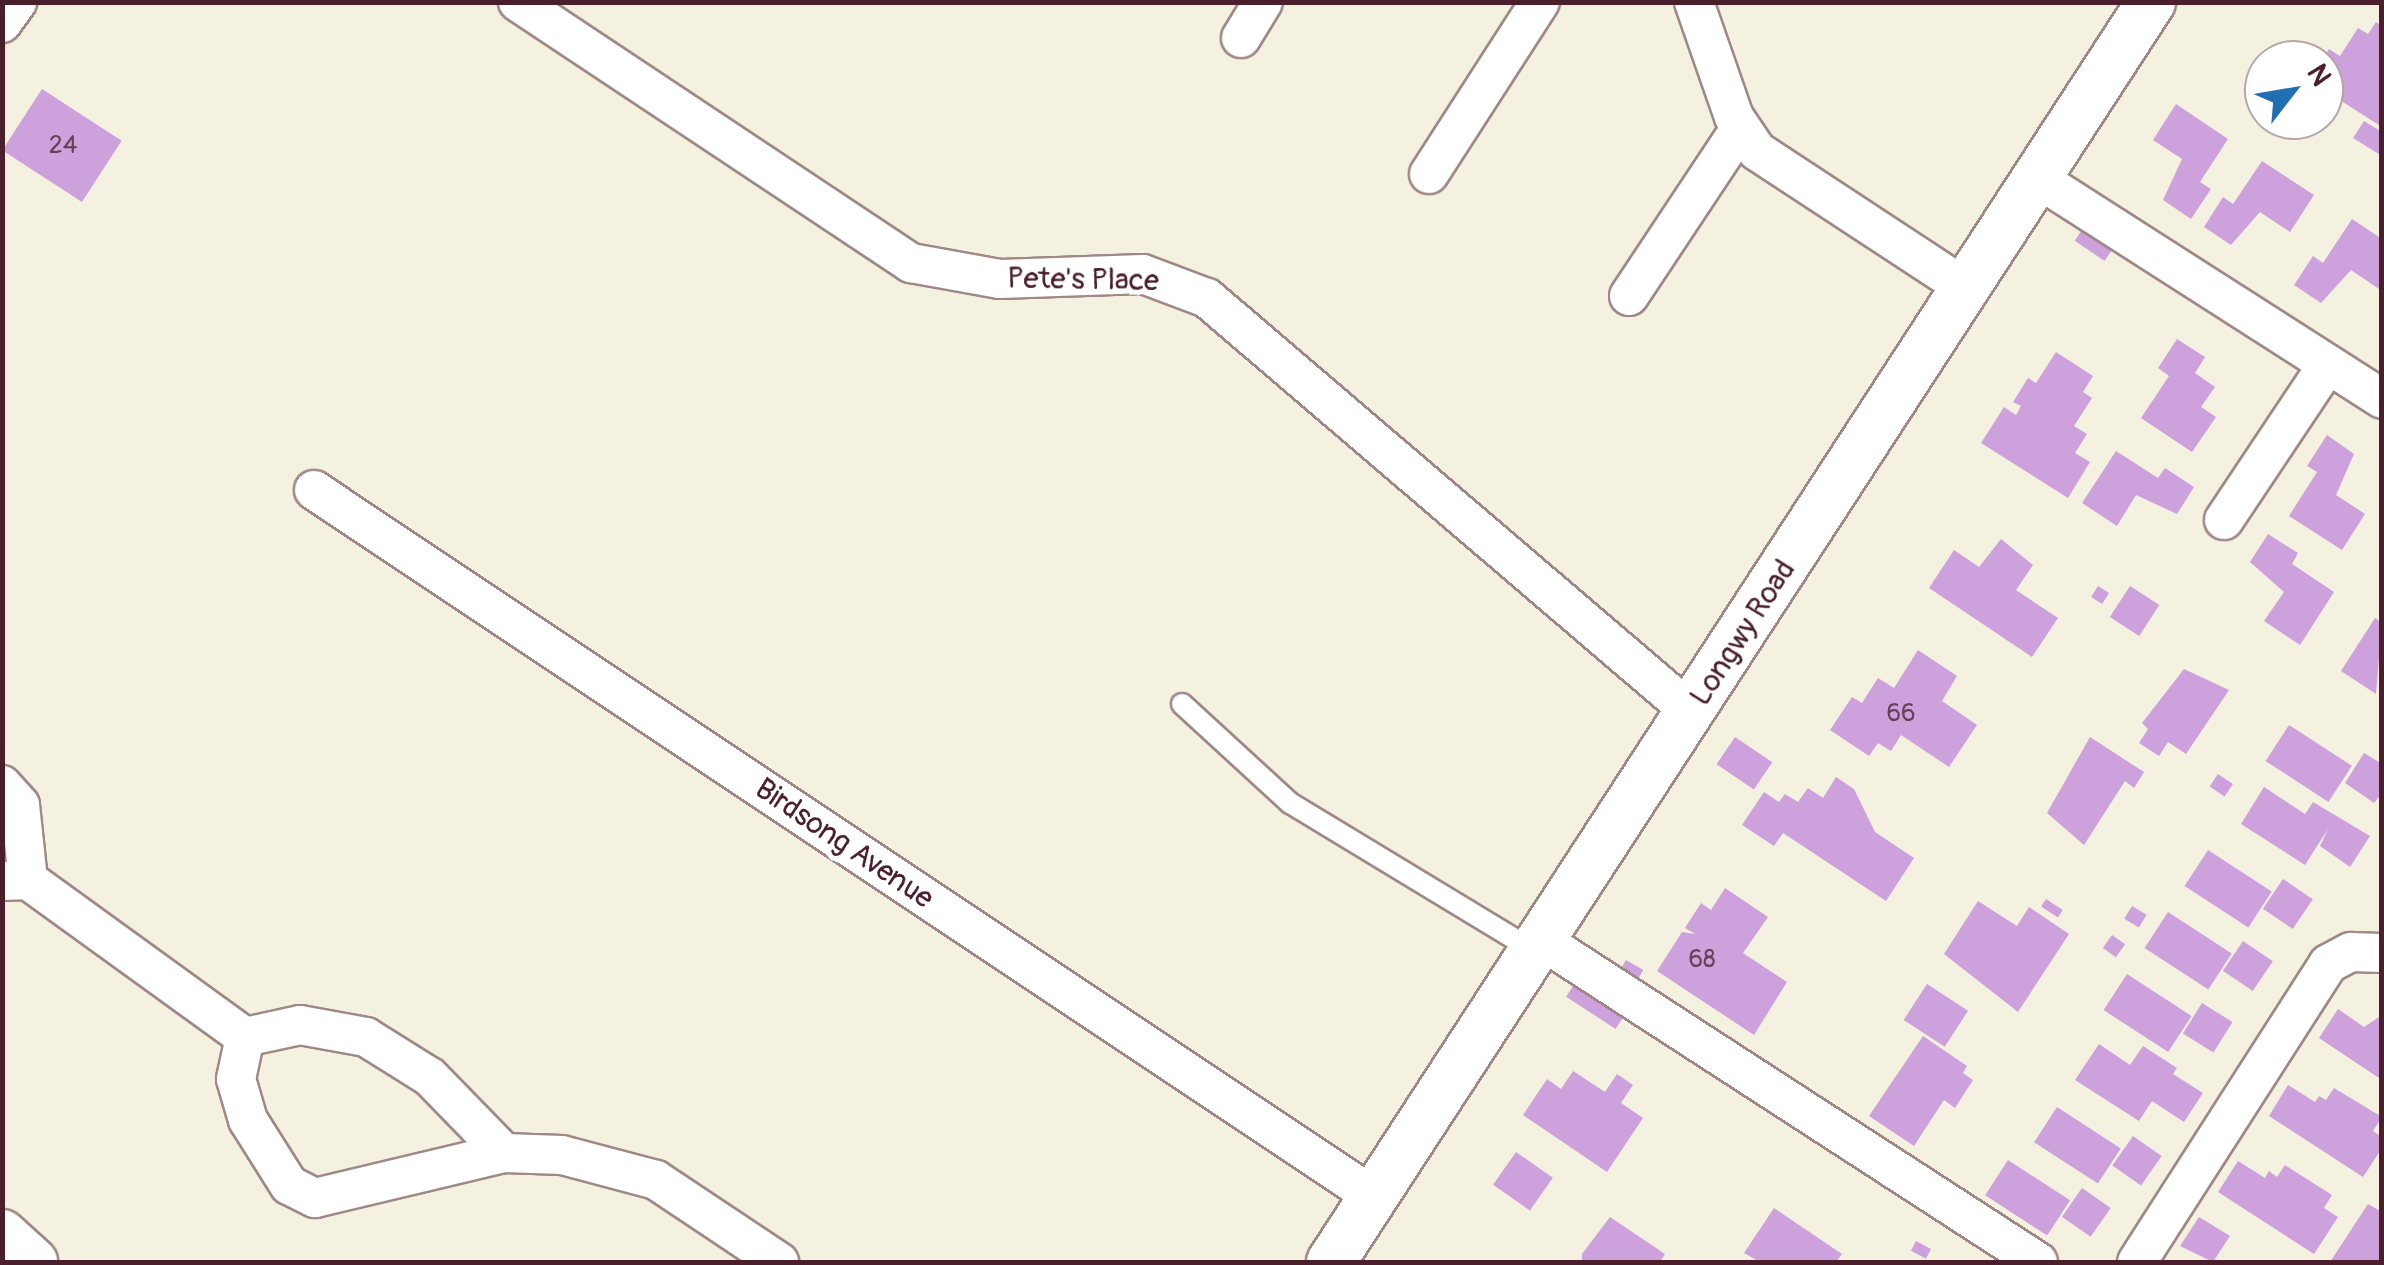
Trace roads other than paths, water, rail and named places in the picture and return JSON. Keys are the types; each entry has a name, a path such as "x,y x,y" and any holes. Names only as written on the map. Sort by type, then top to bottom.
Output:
{"street":[{"path":"2,23 17,2"},
{"name":"Pete's Place","path":"518,2 912,263 1000,279 1144,274 1207,298 1691,712"},
{"path":"1240,38 1263,2"},
{"path":"1429,174 1540,2"},
{"path":"1694,2 1740,130 1772,166 1969,290"},
{"name":"Longwy Road","path":"1332,1262 1969,290 2036,178 2151,2"},
{"path":"1629,296 1740,130"},
{"path":"2036,178 2382,398"},
{"path":"2224,520 2328,364"},
{"name":"Birdsong Avenue","path":"314,490 1374,1196"},
{"path":"2,785 20,804 15,880 245,1036 300,1025 366,1037 430,1077 504,1153"},
{"path":"1537,946 2038,1262"},
{"path":"2137,1262 2328,964 2351,952 2382,953"},
{"path":"245,1036 236,1080 248,1120 289,1185 315,1198 504,1153 562,1155 633,1169 704,1208 779,1262"},
{"path":"2,1234 34,1262"}],"lane":[{"path":"1182,704 1290,802 1537,946"}]}
